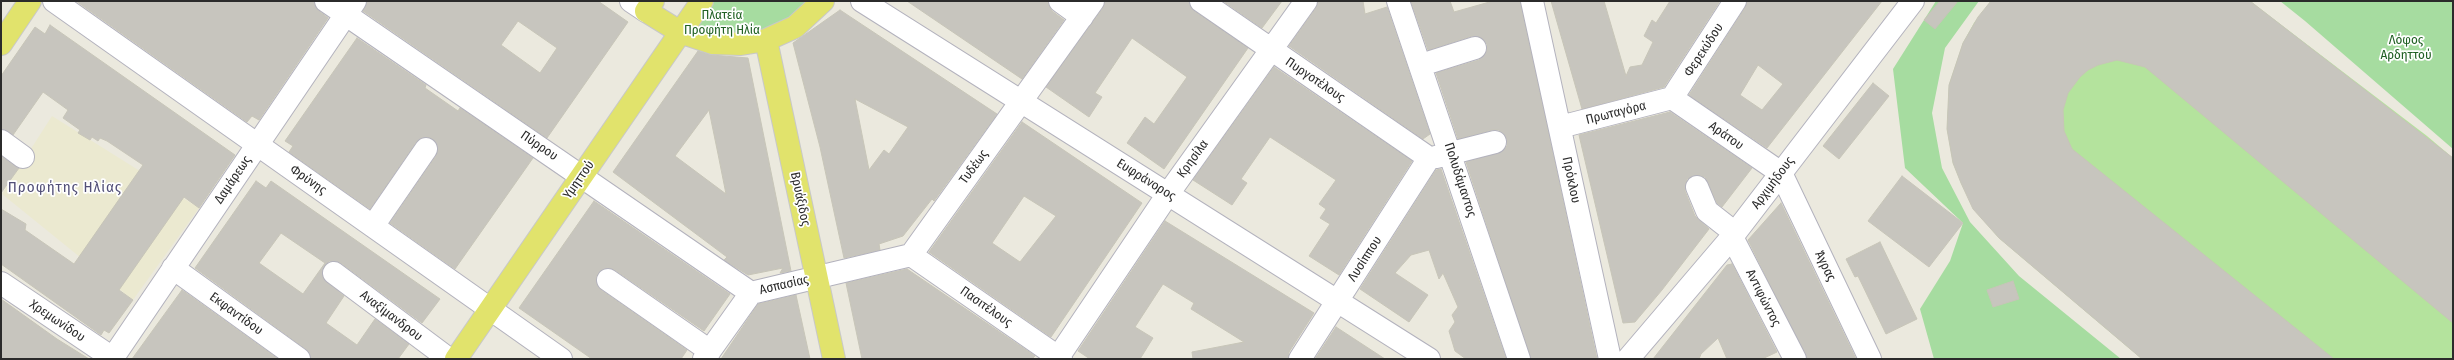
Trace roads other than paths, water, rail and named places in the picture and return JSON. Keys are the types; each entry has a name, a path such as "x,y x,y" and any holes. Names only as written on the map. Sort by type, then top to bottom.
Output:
{"main road":[{"path":"1,44 30,1"},
{"name":"Υμηττού","path":"456,359 702,1"},
{"path":"643,4 680,32 713,43 741,44 766,40 795,26 823,1"},
{"name":"Βρυάξιδος","path":"766,40 834,359"}],"street":[{"name":"Φρύνης","path":"54,1 561,359"},
{"name":"Πύρρου","path":"326,1 351,8 582,175 751,292"},
{"name":"Ευφράνορος","path":"862,1 1429,359"},
{"path":"1060,1 1088,9"},
{"name":"Πυργοτέλους","path":"1201,1 1429,158"},
{"name":"Κρησίλα","path":"1059,358 1168,194 1306,1"},
{"name":"Πολυδάμαντος","path":"1398,1 1520,359"},
{"name":"Πρόκλου","path":"1532,1 1610,359"},
{"name":"Φερεκύδου","path":"1672,98 1735,1"},
{"name":"Αρχιμήδους","path":"1628,359 1733,235 1912,1"},
{"name":"Δαμάρεως","path":"113,359 351,8"},
{"name":"Τυδέως","path":"911,255 1088,9"},
{"path":"1421,65 1475,48"},
{"name":"Πρωταγόρα","path":"1560,127 1672,98"},
{"name":"Αράτου","path":"1672,98 1781,173"},
{"path":"1,141 23,157"},
{"path":"1429,158 1496,142"},
{"path":"373,226 426,149"},
{"name":"Λυσίππου","path":"1300,359 1429,158"},
{"name":"Άγρας","path":"1781,173 1870,359"},
{"path":"1697,187 1707,211 1733,235"},
{"name":"Αντιφώντος","path":"1733,235 1794,359"},
{"path":"817,277 911,255"},
{"name":"Πασιτέλους","path":"911,255 1059,358"},
{"name":"Εκφαντίδου","path":"174,268 299,359"},
{"name":"Αναξίμανδρου","path":"334,273 449,359"},
{"name":"Ασπασίας","path":"608,280 707,355 751,292 817,277"},
{"name":"Χρεμωνίδου","path":"1,283 113,359"}],"district":[{"name":"Προφήτης Ηλίας","path":"65,188"}],"park label":[{"name":"Πλατεία Προφήτη Ηλία","path":"722,22"},
{"name":"Λόφος Αρδηττού","path":"2406,48"}]}
